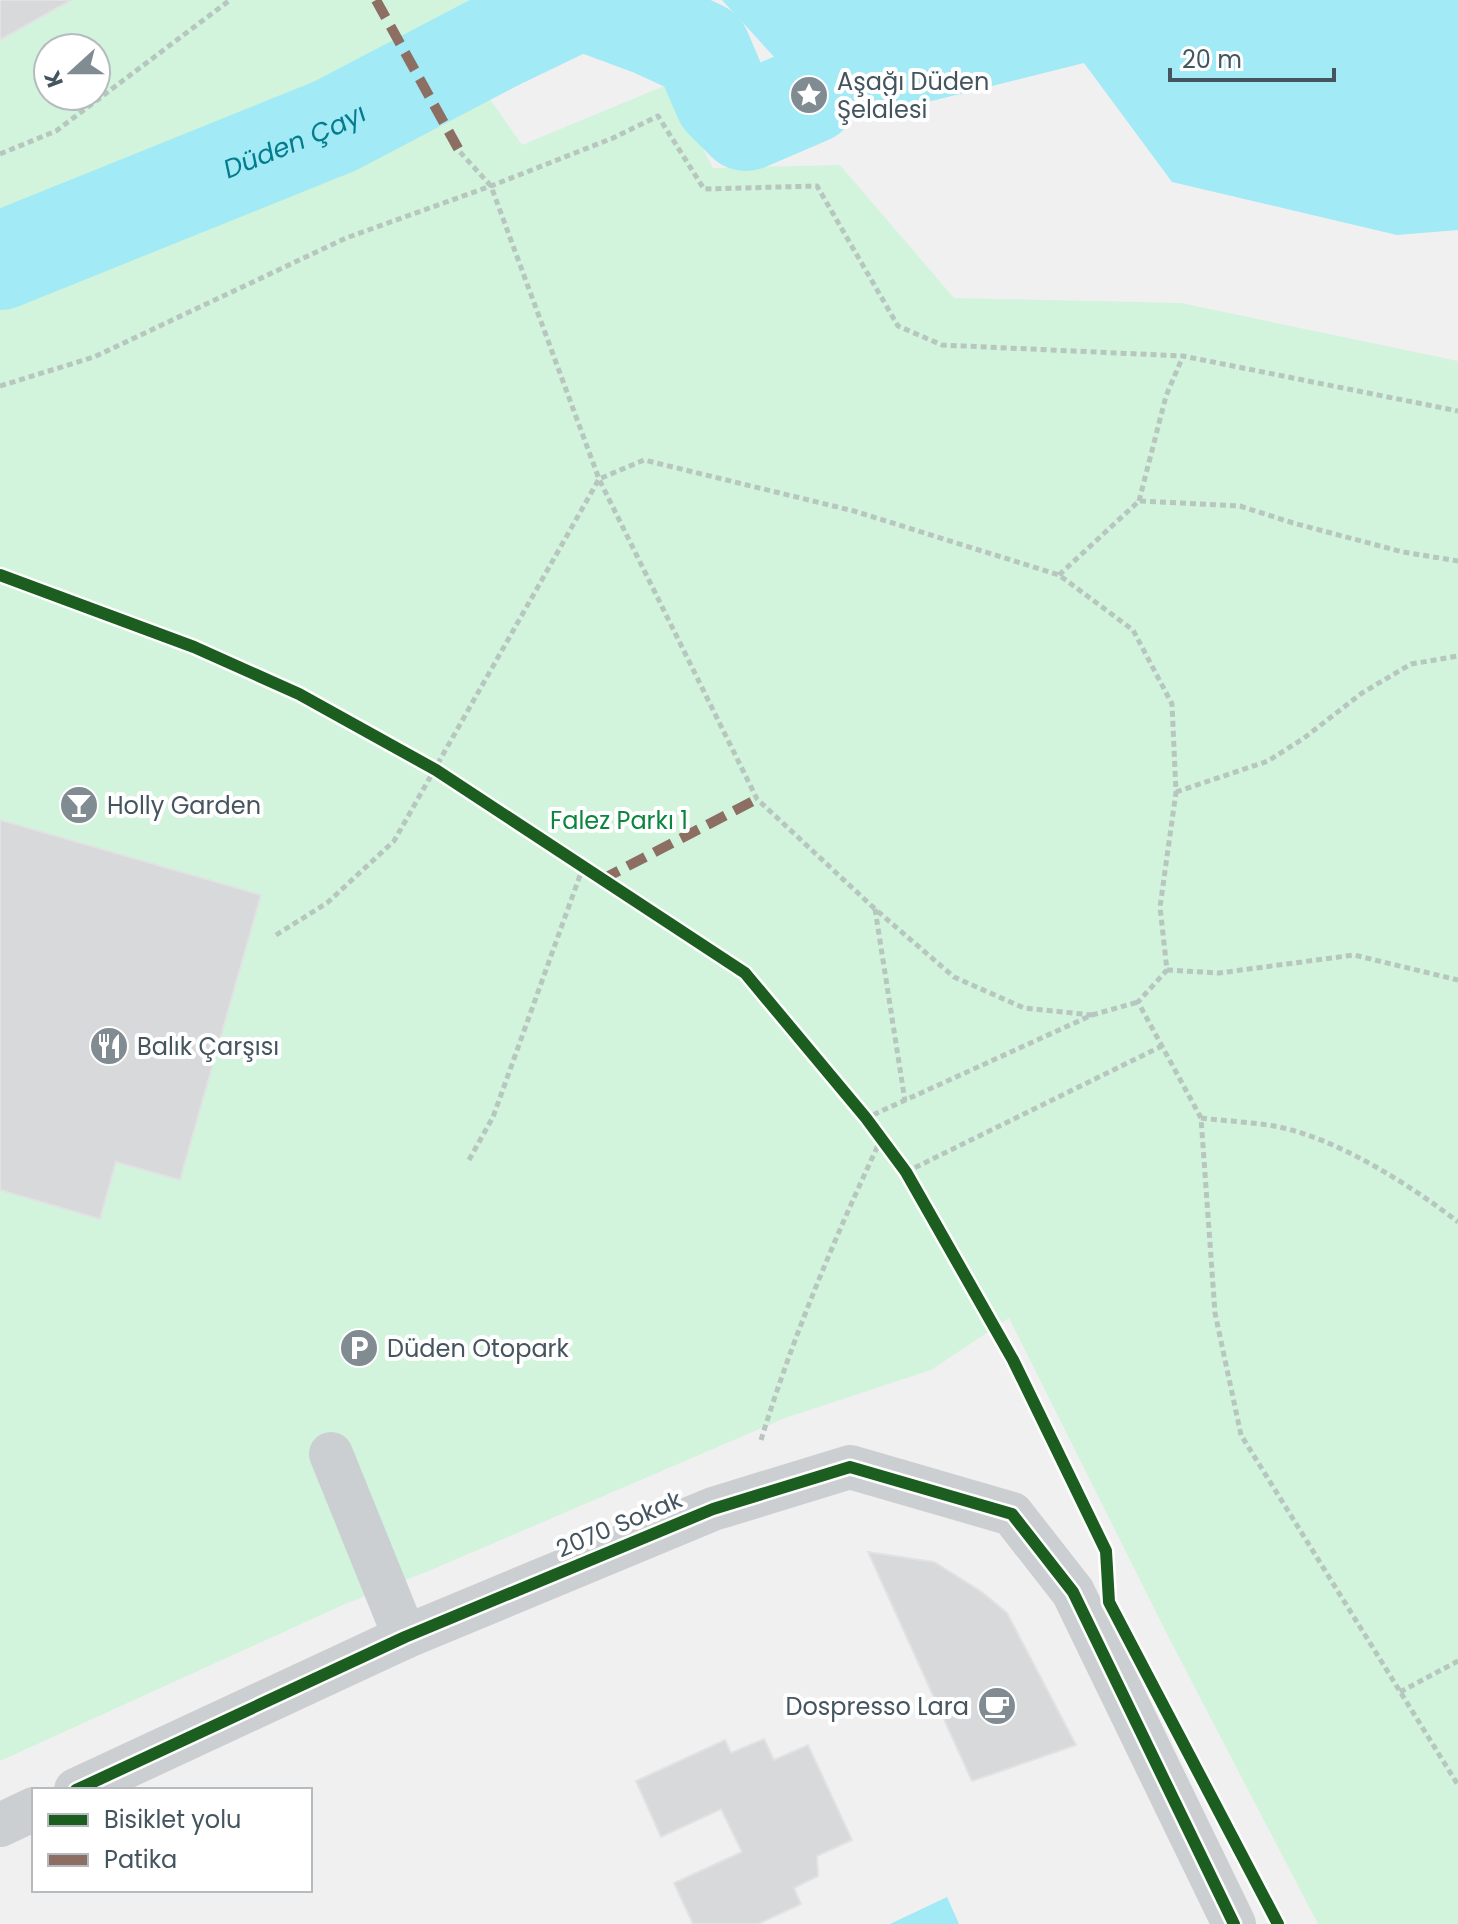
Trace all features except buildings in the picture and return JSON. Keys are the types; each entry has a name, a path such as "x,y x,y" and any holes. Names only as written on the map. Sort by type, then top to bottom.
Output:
{"street":[{"path":"331,1454 405,1637"},
{"name":"2070 Sokak","path":"80,1788 405,1637 713,1509 850,1467 1012,1514 1073,1592 1234,1924"},
{"path":"0,1825 32,1810"}],"path":[{"path":"0,154 56,131 230,0"},
{"path":"0,386 94,357 346,238 491,186 613,138 658,116 704,189 817,186 898,326 942,345 1183,356 1458,411"},
{"path":"460,152 491,186 599,479 757,799 875,909 954,977 1024,1008 1092,1015"},
{"path":"1059,575 1139,501 1166,396 1183,356"},
{"path":"276,935 327,903 394,841 599,479 644,460 854,511 1059,575 1133,630 1172,704 1176,792 1160,907 1167,970 1138,1002 1092,1015 866,1118"},
{"path":"1139,501 1240,506 1403,552 1458,561"},
{"path":"1176,792 1268,761 1304,738 1362,693 1411,664 1458,656"},
{"path":"422,762 448,778"},
{"path":"469,1160 493,1117 587,870 570,859"},
{"path":"875,909 905,1101"},
{"path":"1167,970 1219,973 1354,955 1458,980"},
{"path":"1138,1002 1201,1118 1215,1313 1241,1435 1458,1785"},
{"path":"906,1172 1162,1046"},
{"path":"856,1106 889,1150"},
{"path":"1201,1118 1276,1126 1340,1148 1430,1200 1458,1222"},
{"path":"761,1440 783,1368 831,1245 881,1139"},
{"path":"898,1161 914,1185"},
{"path":"1400,1692 1458,1661"}],"green space":[{"name":"Falez Parkı 1","path":"0,0 473,0 499,40 490,99 522,145 669,84 713,168 840,165 954,298 1181,303 1458,361 1458,1924 1318,1924 1169,1638 1009,1318 931,1370 785,1418 345,1604 0,1761"}],"water":[{"path":"722,0 1458,0 1458,230 1397,235 1172,182 1084,63 871,116 809,95"},
{"path":"947,1897 959,1924 890,1924"}],"waterway":[{"name":"Düden Çayı","path":"0,261 335,126 582,0"},
{"name":"Düden Çayı","path":"582,1 702,50 723,99 746,122 809,95"}],"marked path":[{"path":"376,0 460,152"},
{"path":"601,880 757,799"}],"cycle path":[{"path":"0,575 194,647 299,694 436,770 745,973 866,1118 906,1172 1013,1360 1106,1551 1109,1602 1278,1924"},
{"path":"80,1788 405,1637 713,1509 850,1467 1012,1514 1073,1592 1234,1924"}],"place":[{"name":"Aşağı Düden Şelalesi","path":"809,95"},
{"name":"Holly Garden","path":"79,805"},
{"name":"Balık Çarşısı","path":"109,1046"},
{"name":"Düden Otopark","path":"359,1348"},
{"name":"Dospresso Lara","path":"997,1706"}]}
